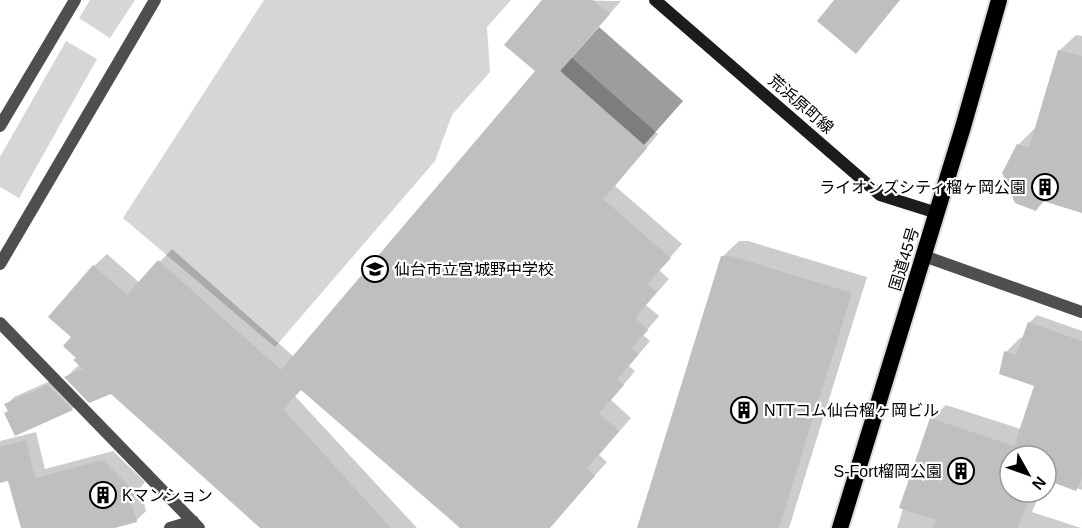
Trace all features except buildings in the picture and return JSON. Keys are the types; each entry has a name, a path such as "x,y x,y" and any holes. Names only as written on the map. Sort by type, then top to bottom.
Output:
{"highway":[{"name":"国道45号","path":"840,528 937,213 999,0"}],"main road":[{"name":"荒浜原町線","path":"655,0 880,195 937,213"}],"street":[{"path":"0,126 75,0"},
{"path":"0,264 155,0"},
{"path":"924,256 1082,312"},
{"path":"0,323 196,525"},
{"path":"170,528 196,525"}],"shaded area":[{"path":"90,0 135,0 110,38 79,18"},
{"path":"264,0 511,0 487,27 490,72 452,115 435,161 275,347 123,218"},
{"path":"599,27 683,101 644,145 560,71"},
{"path":"66,41 97,59 19,198 0,187 0,157"}],"place":[{"name":"ライオンズシティ榴ヶ岡公園","path":"1045,187"},
{"name":"仙台市立宮城野中学校","path":"375,269"},
{"name":"NTTコム仙台榴ヶ岡ビル","path":"744,410"},
{"name":"S-Fort榴岡公園","path":"961,471"},
{"name":"Kマンション","path":"103,495"}]}
